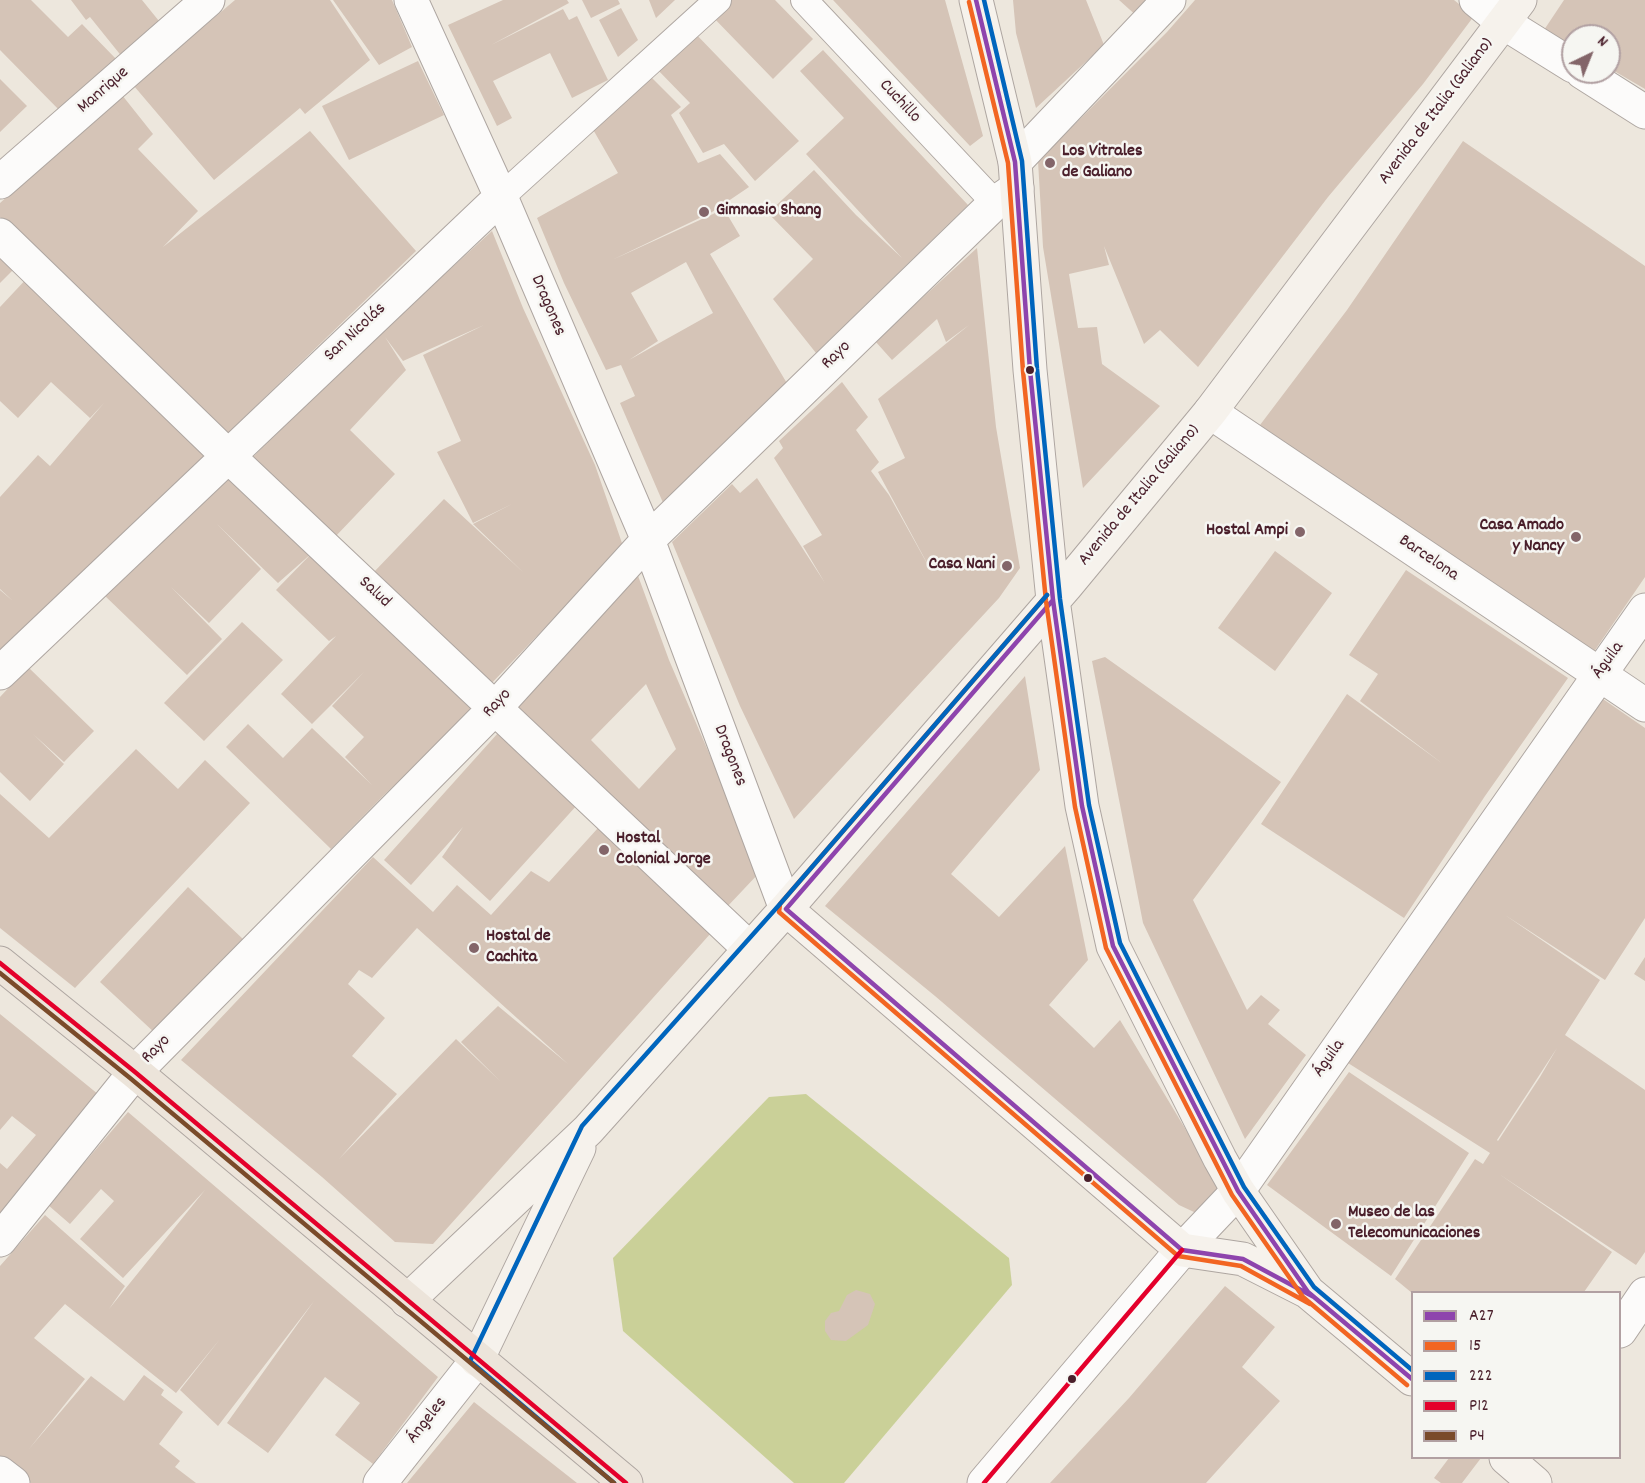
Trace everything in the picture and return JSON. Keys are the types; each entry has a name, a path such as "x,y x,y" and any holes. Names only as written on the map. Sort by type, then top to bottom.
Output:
{"main road":[{"path":"976,0 1009,184 1053,600 1082,806 1113,945 1238,1191 1308,1292"},
{"name":"Avenida de Italia (Galiano)","path":"407,1301 588,1130 786,909 1053,600 1210,412 1512,11"},
{"name":"Dragones","path":"786,909 1182,1250"},
{"path":"0,963 135,1072 626,1483"},
{"name":"Avenida de Italia (Galiano)","path":"477,1360 588,1130"},
{"path":"1182,1250 1243,1259 1308,1292 1411,1377"}],"street":[{"name":"Manrique","path":"0,182 208,0"},
{"name":"Dragones","path":"411,0 501,197 648,540 786,909"},
{"name":"San Nicolás","path":"0,673 227,454 501,197 718,0"},
{"name":"Cuchillo","path":"804,0 1009,184"},
{"name":"Rayo","path":"0,1240 135,1072 495,708 648,540 1009,184 1168,0"},
{"path":"1476,0 1512,11 1561,55"},
{"path":"1601,84 1645,112"},
{"name":"Salud","path":"0,235 227,454 750,949"},
{"name":"Barcelona","path":"1210,412 1645,705"},
{"name":"Águila","path":"984,1483 1182,1250 1238,1191 1645,610"},
{"path":"1621,1329 1645,1293"},
{"name":"Ángeles","path":"380,1483 477,1360"},
{"path":"0,1473 13,1483"}],"green space":[{"path":"806,1094 1009,1258 1012,1285 844,1483 794,1483 623,1331 613,1258 769,1097"}],"building":[{"path":"0,0 31,0 68,37 82,24 118,61 64,115 0,50"},
{"path":"71,0 142,0 163,26 123,58 90,17 86,20"},
{"path":"235,0 330,0 370,60 305,114 300,108 214,180 134,86"},
{"path":"333,0 392,0 412,47 379,65"},
{"path":"503,0 567,0 569,3 491,45 563,9 569,20 577,16 608,80 572,98 550,53 493,81 512,118 497,126 448,25"},
{"path":"582,0 618,0 620,4 591,18"},
{"path":"649,0 675,0 656,18"},
{"path":"723,0 775,0 813,39 773,79 709,13"},
{"path":"833,0 945,0 983,136 970,146"},
{"path":"1013,0 1086,0 1104,45 1036,108 1016,33"},
{"path":"1119,0 1155,0 1139,18"},
{"path":"1195,0 1454,0 1474,16 1423,84 1328,197 1198,367 1160,330 1144,344 1104,246 1109,265 1069,274 1078,328 1097,327 1102,364 1160,406 1083,488 1043,247 1038,161 1167,32"},
{"path":"1564,0 1645,0 1645,89 1621,75 1621,24 1561,24 1561,40 1544,30"},
{"path":"621,8 638,40 618,57 599,20"},
{"path":"692,30 799,141 755,181 724,144 703,153 679,113 690,103 654,66"},
{"path":"823,50 968,205 816,353 773,299 813,259 768,213 814,170 856,215 902,258 806,154 844,118 800,71"},
{"path":"418,61 444,115 349,160 322,106"},
{"path":"648,74 681,107 671,115 698,163 720,154 749,187 712,212 612,260 724,209 740,236 710,254 788,385 664,505 620,403 635,396 621,365 606,370 564,283 537,218 618,173 591,126","holes":["686,262 713,313 629,360 658,341 631,293"]},
{"path":"0,79 27,106 0,132"},
{"path":"122,95 153,134 138,149 198,211 163,247 310,131 416,251 227,434 0,217 0,203"},
{"path":"1463,141 1645,266 1645,577 1591,656 1260,425 1347,310"},
{"path":"492,231 523,308 595,465 623,546 489,686 373,573 444,499 524,573 473,524 512,504 473,523 437,452 461,441 423,355 484,325 403,361 385,337 406,370 350,430 395,474 335,537 252,458 381,332"},
{"path":"0,248 18,265 0,283"},
{"path":"977,248 996,427 1020,568 999,598 794,819 740,706 672,542 732,484 740,493 757,478 825,583 803,546 822,535 774,458 783,448 779,441 842,382 868,417 856,430 879,462 871,471 889,495 934,576 878,472 905,458 878,399 969,325 946,342 937,319 892,360 875,341"},
{"path":"30,275 209,451 0,659 0,590 13,601 0,589 0,497 38,455 50,466 104,403 90,418 51,382 18,418 0,401 0,307"},
{"path":"231,468 478,707 383,796 331,849 226,747 248,724 283,758 312,728 372,785 345,757 364,737 332,706 364,672 312,724 281,694 336,636 329,641 276,590 312,553 278,583 217,524 261,569 209,623 171,587 222,639 187,675 103,594"},
{"path":"1275,551 1332,593 1275,671 1218,628"},
{"path":"1406,570 1568,678 1485,796 1404,918 1261,824 1347,694 1443,764 1360,701 1378,674 1349,655"},
{"path":"637,573 669,660 760,872 726,908 516,707","holes":["646,684 676,749 639,789 591,740"]},
{"path":"242,622 283,660 204,741 164,703"},
{"path":"1105,657 1281,782 1193,900 1247,1010 1261,995 1280,1010 1268,1024 1306,1055 1245,1139 1143,923 1092,661"},
{"path":"28,667 94,731 64,762 33,734 64,764 30,801 0,772 0,697"},
{"path":"1025,676 1040,770 951,874 999,917 1065,846 1088,960 1049,1005 1094,1048 1120,1020 1213,1175 1217,1189 1204,1211 1194,1212 1179,1205 935,996 825,906"},
{"path":"1600,697 1645,728 1645,918 1605,980 1505,915 1600,980 1565,1035 1645,1090 1645,1252 1636,1265 1499,1174 1612,1252 1585,1291 1411,1292 1395,1279 1475,1159 1483,1164 1490,1153 1348,1063","holes":["1557,1048 1540,1077 1497,1140"]},
{"path":"498,733 578,804 490,901 442,857 463,827 411,885 384,860"},
{"path":"136,749 178,789 205,760 250,803 75,988 0,928 0,794 49,838"},
{"path":"598,828 711,933 433,1244 395,1242 322,1177 181,1060 373,857 433,912 457,885 491,915 531,871 549,882","holes":["417,928 568,1064 498,1006 461,1042 500,1081 456,1039 339,1159 397,1094 352,1056 385,1018 348,984 359,970 372,978"]},
{"path":"188,887 244,940 156,1034 100,982"},
{"path":"1645,957 1645,981 1634,974"},
{"path":"0,1014 104,1099 0,1222 0,1163 7,1169 36,1135 12,1116 0,1130"},
{"path":"1349,1072 1469,1153 1391,1276 1267,1185"},
{"path":"128,1112 438,1377 373,1464 335,1435 360,1403 325,1377 268,1453 227,1423 314,1301 218,1426 180,1390 220,1339 176,1393 65,1304 34,1338 85,1379 29,1449 91,1376 124,1401 144,1375 164,1390 161,1395 183,1412 159,1444 180,1461 175,1467 196,1483 31,1483 0,1460 0,1266 45,1215 125,1286 109,1309 205,1190 123,1278 80,1239 114,1201 101,1189 70,1224 48,1205"},
{"path":"1225,1286 1275,1327 1242,1367 1280,1401 1206,1483 1050,1483 1129,1398"},
{"path":"856,1290 870,1294 875,1304 868,1325 846,1341 831,1340 825,1331 825,1321 831,1313 839,1311 847,1295"},
{"path":"474,1402 577,1483 407,1483"},
{"path":"1448,1459 1480,1459 1462,1483 1441,1483 1434,1478"}],"transit line":[{"name":"A27","path":"976,0 1015,162 1030,370 1053,600 1082,806 1113,946 1238,1191 1308,1292 1411,1378"},
{"name":"222","path":"984,0 1022,161 1037,369 1060,599 1089,805 1120,943 1244,1187 1314,1287 1411,1369"},
{"name":"15","path":"969,2 1008,163 1023,371 1046,601 1075,807 1106,948 1232,1195 1303,1297 1407,1385"},
{"name":"15","path":"1047,595 780,904 779,912 1178,1256 1241,1266 1310,1304"},
{"name":"222","path":"614,1483 470,1361 582,1126 780,904 1047,595"},
{"name":"A27","path":"1053,600 786,909 1182,1250 1243,1259 1314,1297"},
{"name":"P12","path":"0,963 135,1072 626,1483"},
{"name":"P4","path":"0,973 130,1078 614,1483"},
{"name":"P12","path":"984,1483 1182,1250"}],"place":[{"name":"Los Vitrales de Galiano","path":"1050,163"},
{"name":"Gimnasio Shang","path":"704,212"},
{"name":"Hostal Ampi","path":"1300,532"},
{"name":"Casa Amado y Nancy","path":"1576,537"},
{"name":"Casa Nani","path":"1007,566"},
{"name":"Hostal Colonial Jorge","path":"604,850"},
{"name":"Hostal de Cachita","path":"474,948"},
{"name":"Museo de las Telecomunicaciones","path":"1336,1224"}]}
